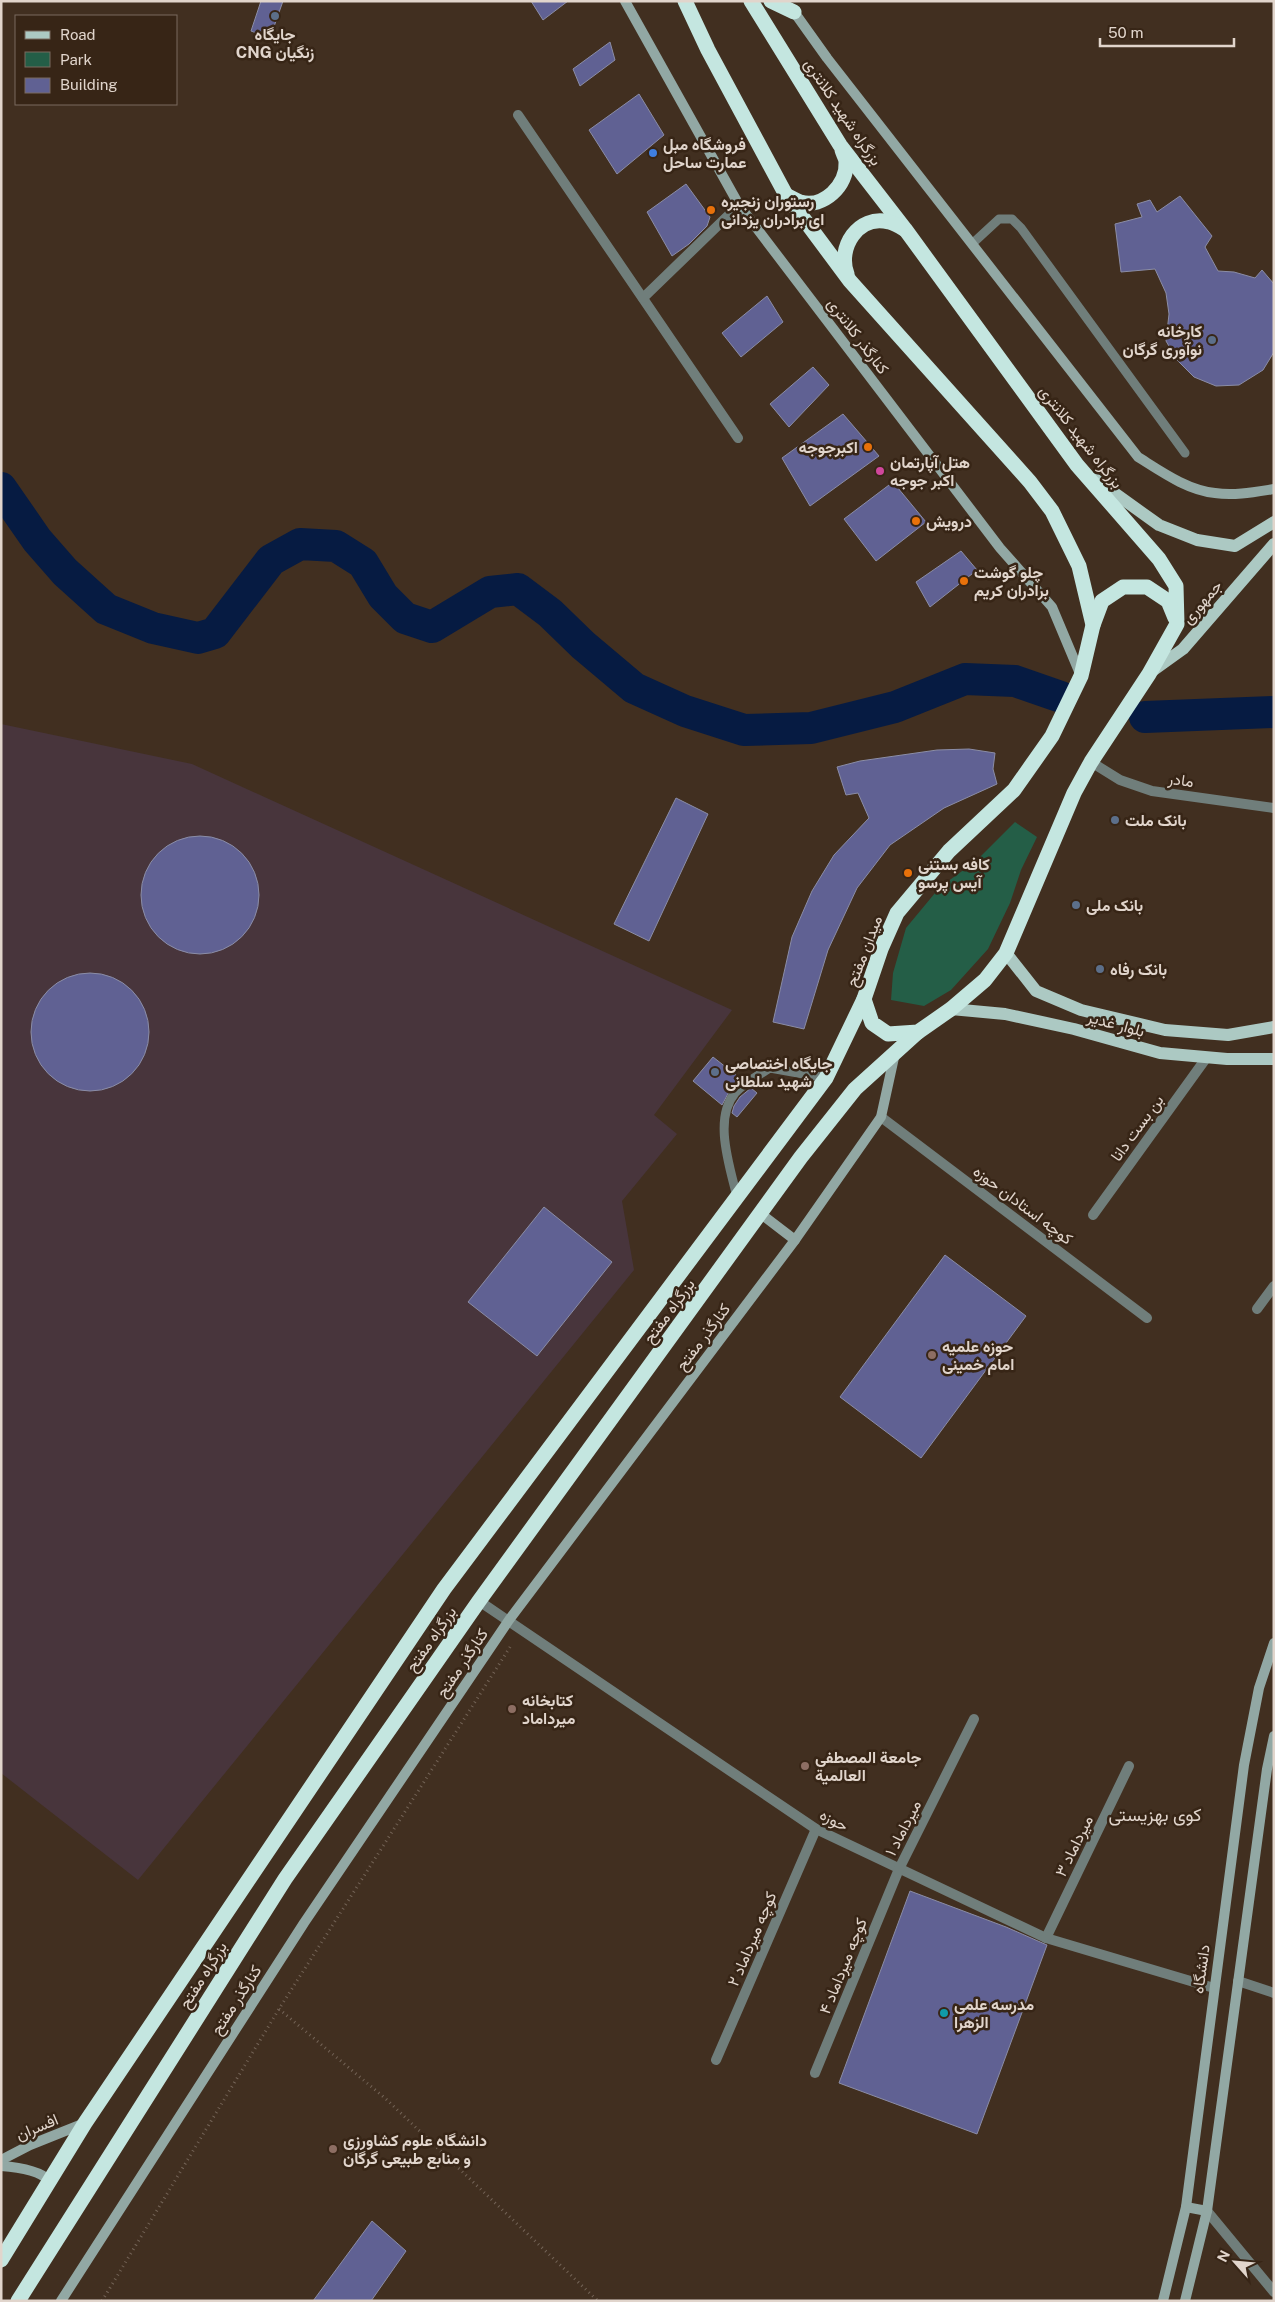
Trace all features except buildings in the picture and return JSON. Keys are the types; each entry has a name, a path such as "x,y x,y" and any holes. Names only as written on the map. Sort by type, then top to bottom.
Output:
{"highway":[{"path":"685,1 708,50 786,195 850,281 1030,482 1052,511 1079,566 1094,625"},
{"name":"بزرگراه شهید کلانتری","path":"751,1 840,145 905,229 1077,465 1159,559 1176,586 1177,624"},
{"path":"771,1 791,7"},
{"path":"786,195 801,202 818,202 834,193 844,179 846,162 840,145"},
{"path":"850,281 844,264 845,246 855,231 871,222 889,221 905,229"},
{"path":"918,1032 951,1009 985,980 1006,953 1074,793 1091,762 1149,674 1177,624 1168,600 1147,587 1123,587 1102,602 1081,676"},
{"name":"میدان مفتح","path":"918,1032 888,1034 872,1023 864,999 881,949 898,913 949,851 1014,790 1052,736 1081,676"},
{"name":"بزرگراه مفتح","path":"1,2260 85,2123 444,1589 826,1078 864,999"},
{"name":"بزرگراه مفتح","path":"18,2301 285,1879 479,1601 761,1214 801,1156 855,1089 918,1032"}],"main road":[{"name":"کنارگذر کلانتری","path":"625,1 739,204 1000,548 1052,607 1081,676"},
{"path":"791,7 827,58 1138,457 1179,482 1215,494 1248,493 1274,489"},
{"path":"1077,465 1158,526 1197,540 1235,546 1274,522"},
{"name":"جمهوری","path":"1149,674 1183,649 1274,544"},
{"name":"بلوار غدیر","path":"1006,953 1036,991 1081,1010 1165,1030 1228,1035 1274,1027"},
{"name":"بلوار غدیر","path":"951,1009 1005,1014 1074,1029 1160,1053 1207,1057 1274,1059"},
{"name":"کنارگذر مفتح","path":"61,2301 304,1923 509,1620 795,1240 881,1117 895,1053"},
{"path":"761,1214 795,1240"},
{"name":"دانشگاه","path":"1163,2301 1186,2207 1244,1765 1259,1688 1274,1643"},
{"path":"1185,2301 1207,2211 1267,1769 1274,1736"},
{"name":"افسران","path":"1,2160 30,2145 85,2123"},
{"name":"افسران","path":"1,2166 28,2170 50,2181"},
{"path":"1186,2207 1207,2211"}],"street":[{"path":"518,115 738,438"},
{"path":"643,298 739,204"},
{"name":"مادر","path":"1091,762 1120,780 1152,791 1274,808"},
{"name":"بن بست دانا","path":"1092,1216 1207,1057"},
{"name":"کوچه استادان حوزه","path":"881,1117 1146,1318"},
{"path":"1257,1309 1274,1286"},
{"name":"حوزه","path":"479,1601 522,1628 816,1829 1046,1938 1214,1988"},
{"name":"۱ میرداماد","path":"899,1869 974,1719"},
{"name":"۳ میرداماد","path":"1046,1938 1129,1766"},
{"name":"کوچه میرداماد ۲","path":"716,2060 816,1829"},
{"name":"کوچه میرداماد ۴","path":"815,2073 899,1869"},
{"path":"1238,1981 1274,1993"},
{"path":"1207,2211 1274,2292"}],"lane":[{"path":"973,243 999,219 1012,219 1021,228 1185,453"},
{"path":"737,1197 724,1141 727,1108 736,1092 770,1068 826,1078"}],"path":[{"path":"102,2301 278,2009 522,1628"},
{"path":"278,2009 386,2099 598,2301"}],"shaded area":[{"path":"1,724 192,764 732,1010 654,1115 677,1134 622,1201 634,1270 138,1880 1,1773"}],"green space":[{"path":"1015,822 1037,837 1021,870 1010,903 988,949 951,990 924,1006 891,1000 893,973 906,928 940,887 976,861"}],"waterway":[{"path":"1,488 37,540 65,572 106,609 153,628 198,638 215,633 271,560 300,544 336,546 363,563 383,596 405,618 432,627 490,592 518,589 550,613 583,645 634,688 685,711 744,730 811,728 895,707 965,679 1015,681 1061,697"},
{"path":"1145,717 1274,712"}],"place":[{"name":"جایگاه CNG زنگیان","path":"275,16"},
{"name":"فروشگاه مبل عمارت ساحل","path":"653,153"},
{"name":"رستوران زنجیره ای برادران یزدانی","path":"711,210"},
{"name":"کارخانه نوآوری گرگان","path":"1212,340"},
{"name":"اکبرجوجه","path":"868,447"},
{"name":"هتل آپارتمان اکبر جوجه","path":"880,471"},
{"name":"درویش","path":"916,521"},
{"name":"چلو گوشت برادران کریم","path":"964,581"},
{"name":"بانک ملت","path":"1115,820"},
{"name":"کافه بستنی آیس پرسو","path":"908,873"},
{"name":"بانک ملی","path":"1076,905"},
{"name":"بانک رفاه","path":"1100,969"},
{"name":"جایگاه اختصاصی شهید سلطانی","path":"715,1072"},
{"name":"حوزه علمیه امام خمینی","path":"932,1355"},
{"name":"کتابخانه میرداماد","path":"512,1709"},
{"name":"جامعة المصطفی العالمیة","path":"805,1766"},
{"name":"مدرسه علمی الزهرا","path":"944,2013"},
{"name":"دانشگاه علوم کشاورزی و منابع طبیعی گرگان","path":"333,2149"}],"district":[{"name":"کوی بهزیستی","path":"1155,1814"}]}
